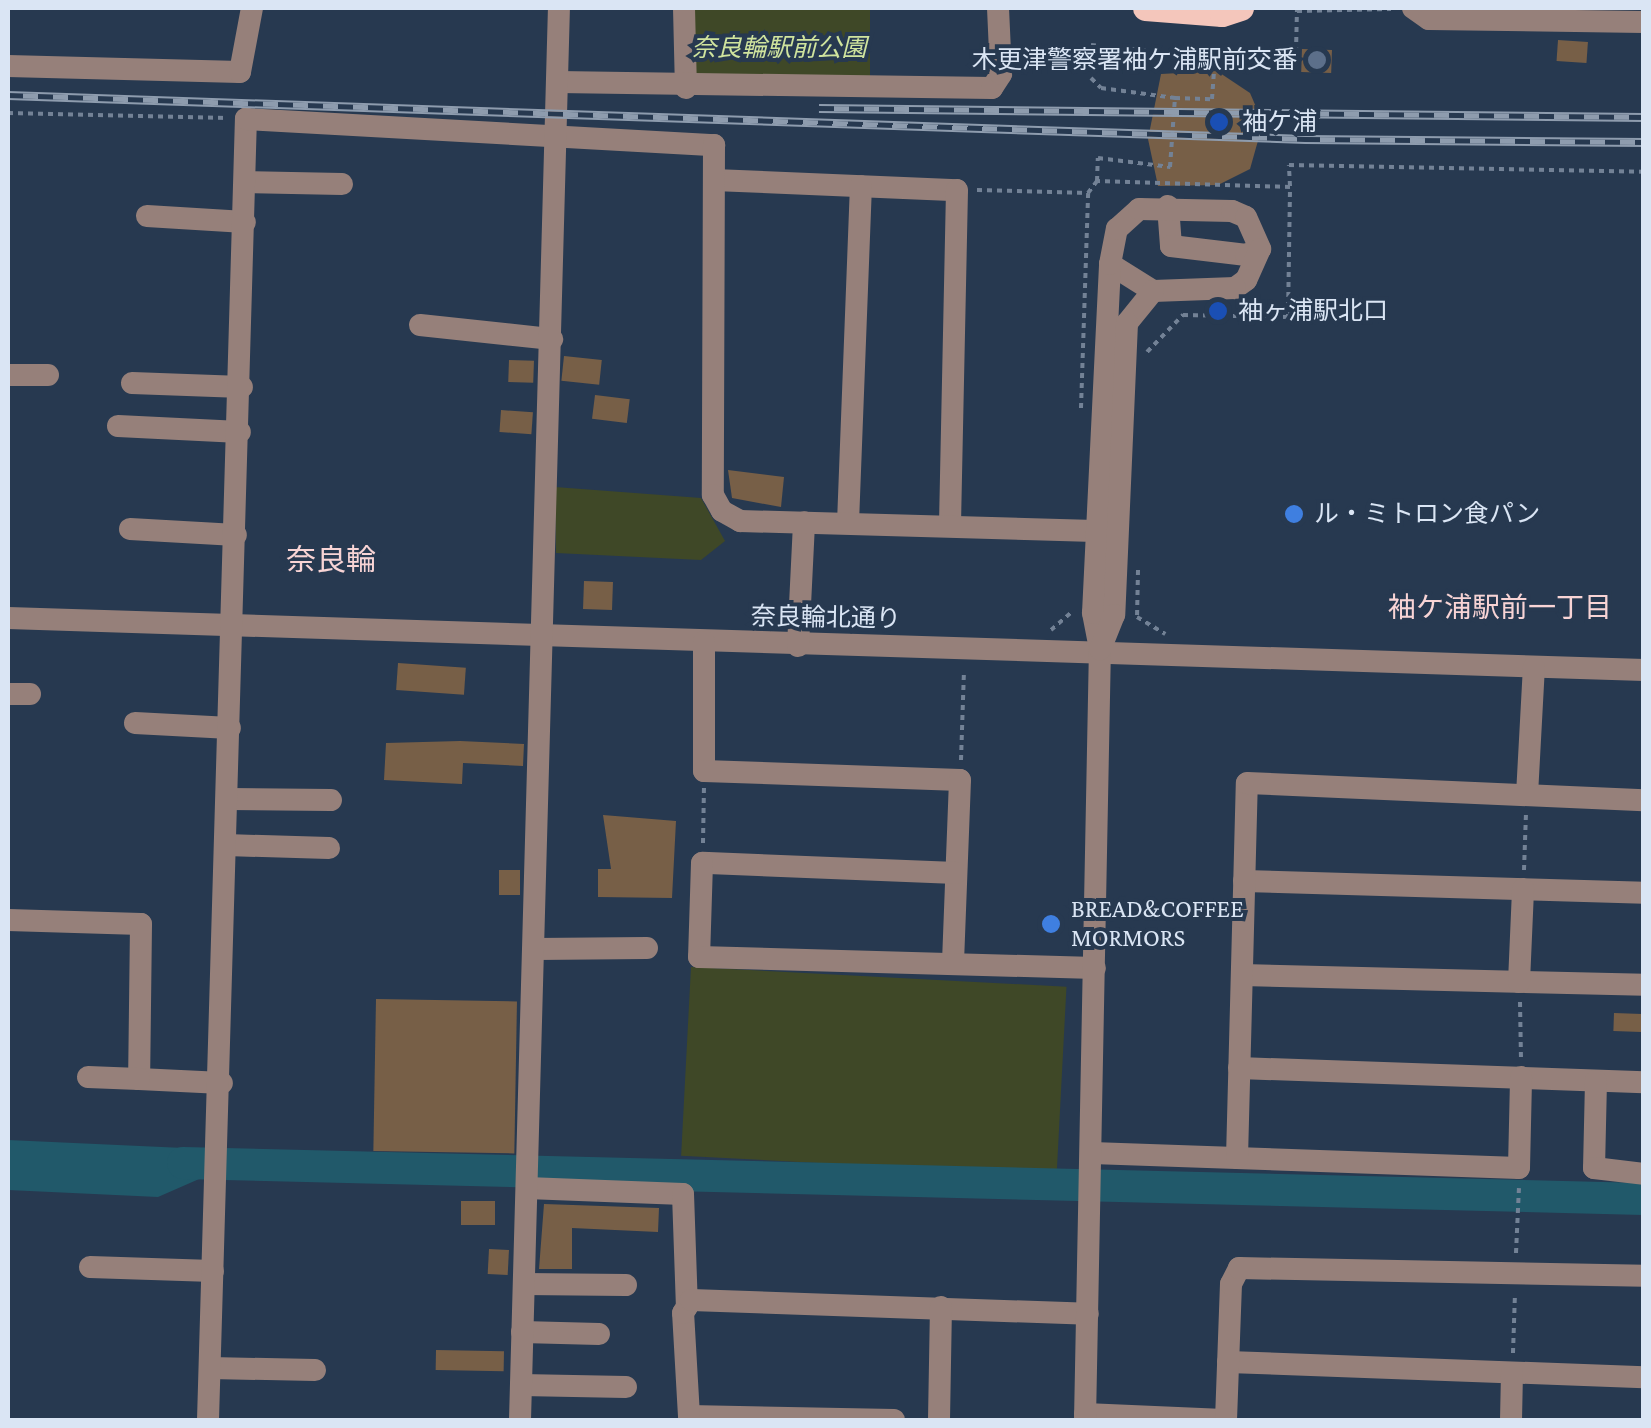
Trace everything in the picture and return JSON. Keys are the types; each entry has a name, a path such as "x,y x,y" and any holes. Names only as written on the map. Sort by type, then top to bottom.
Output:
{"main road":[{"path":"1145,8 1222,14 1241,8"}],"street":[{"path":"8,66 240,72 248,64 252,8"},
{"path":"520,1420 560,8"},
{"path":"684,8 686,88"},
{"path":"558,82 686,88 992,88 1001,74 998,8"},
{"path":"1413,8 1429,19 1522,14 1644,22"},
{"path":"208,1420 222,1083 246,119 558,131 714,145 713,494 740,521 1095,531"},
{"path":"714,180 957,190 950,525"},
{"path":"246,182 342,184"},
{"path":"848,523 860,186"},
{"path":"1168,206 1171,246 1246,255 1260,249"},
{"path":"1110,264 1153,291 1235,288 1257,265 1260,249 1246,217 1168,206 1126,218 1110,264 1095,531 1100,649 1085,1417 1225,1420 1239,1268 1644,1276"},
{"path":"147,216 245,222"},
{"path":"1100,649 1114,615 1128,323 1153,291"},
{"path":"420,325 552,340"},
{"path":"8,374 48,375"},
{"path":"132,384 242,387"},
{"path":"118,426 240,432"},
{"path":"798,646 804,522"},
{"path":"130,529 236,535"},
{"name":"奈良輪北通り","path":"8,618 798,646 1100,649 1644,670"},
{"path":"704,642 704,770 960,780 953,964"},
{"path":"1527,795 1534,667"},
{"path":"134,723 230,728"},
{"path":"1237,1158 1247,783 1644,800"},
{"path":"228,799 332,800"},
{"path":"226,845 328,848"},
{"path":"956,874 702,863 699,957 1095,968"},
{"path":"1244,880 1644,893"},
{"path":"1519,982 1523,890"},
{"path":"8,920 141,924 139,1079"},
{"path":"536,948 647,948"},
{"path":"1242,975 1644,984"},
{"path":"1239,1068 1644,1082"},
{"path":"88,1077 222,1083"},
{"path":"1092,1152 1519,1168 1521,1077"},
{"path":"1596,1081 1594,1168 1644,1174"},
{"path":"527,1188 683,1194 689,1416 894,1420"},
{"path":"90,1267 213,1271"},
{"path":"524,1284 626,1285"},
{"path":"687,1307 692,1300 1088,1314"},
{"path":"938,1420 941,1307"},
{"path":"522,1332 599,1334"},
{"path":"1228,1362 1644,1378"},
{"path":"210,1368 315,1370"},
{"path":"1511,1420 1512,1373"},
{"path":"521,1385 626,1387"}],"path":[{"path":"1091,45 1215,57 1296,52 1297,9 1391,15 1392,8"},
{"path":"1091,78 1101,88 1212,99 1215,57"},
{"path":"1081,424 1088,193 1097,182 1098,158 1170,167 1175,98"},
{"path":"8,113 246,119"},
{"path":"1173,122 1182,122"},
{"path":"1144,356 1184,315 1288,318 1289,165 1644,172"},
{"path":"1097,182 1290,187"},
{"path":"957,190 1088,193"},
{"path":"1138,561 1137,617 1174,638"},
{"path":"1044,634 1065,624 1074,596"},
{"path":"960,780 965,648"},
{"path":"702,863 704,770"},
{"path":"1523,890 1527,795"},
{"path":"1519,982 1521,1077"}],"green space":[{"name":"奈良輪駅前公園","path":"684,8 870,8 870,88 684,88"},
{"path":"555,487 701,498 725,541 701,560 556,553"},
{"path":"691,967 1066,987 1057,1175 681,1156"}],"water":[{"path":"8,1140 206,1149 206,1176 158,1197 8,1190"}],"building":[{"path":"1558,40 1588,42 1586,63 1557,61"},
{"name":"木更津警察署袖ケ浦駅前交番","path":"1302,49 1332,50 1331,73 1301,72"},
{"path":"1217,71 1250,93 1263,123 1250,169 1218,185 1158,186 1148,139 1161,74"},
{"path":"564,356 602,360 599,385 561,381"},
{"path":"509,360 534,361 533,383 508,382"},
{"path":"595,395 630,399 627,423 592,419"},
{"path":"501,410 533,412 531,434 499,432"},
{"path":"728,470 784,477 781,507 732,498"},
{"path":"584,581 613,582 612,610 583,609"},
{"path":"398,663 466,668 464,695 396,690"},
{"path":"386,743 524,744 523,766 463,763 462,784 384,780"},
{"path":"603,815 676,821 672,898 598,897 598,869 611,869"},
{"path":"499,870 520,870 520,895 499,895"},
{"path":"376,999 517,1001 514,1153 373,1151"},
{"path":"1614,1013 1642,1014 1641,1032 1613,1031"},
{"path":"461,1201 495,1201 495,1225 461,1225"},
{"path":"544,1204 659,1208 658,1232 572,1228 572,1269 539,1269"},
{"path":"489,1249 509,1250 508,1275 488,1274"},
{"path":"436,1350 504,1351 504,1371 436,1370"}],"waterway":[{"path":"183,1163 1644,1199"}],"railway":[{"path":"8,95 1305,139 1644,142"},
{"path":"819,108 1644,117"}],"place":[{"name":"木更津警察署袖ケ浦駅前交番","path":"1317,60"},
{"name":"袖ケ浦","path":"1219,122"},
{"name":"袖ヶ浦駅北口","path":"1218,311"},
{"name":"ル・ミトロン食パン","path":"1294,514"},
{"name":"BREAD&COFFEE MORMORS","path":"1051,924"}],"district":[{"name":"奈良輪","path":"331,560"},
{"name":"袖ケ浦駅前一丁目","path":"1500,608"}]}
